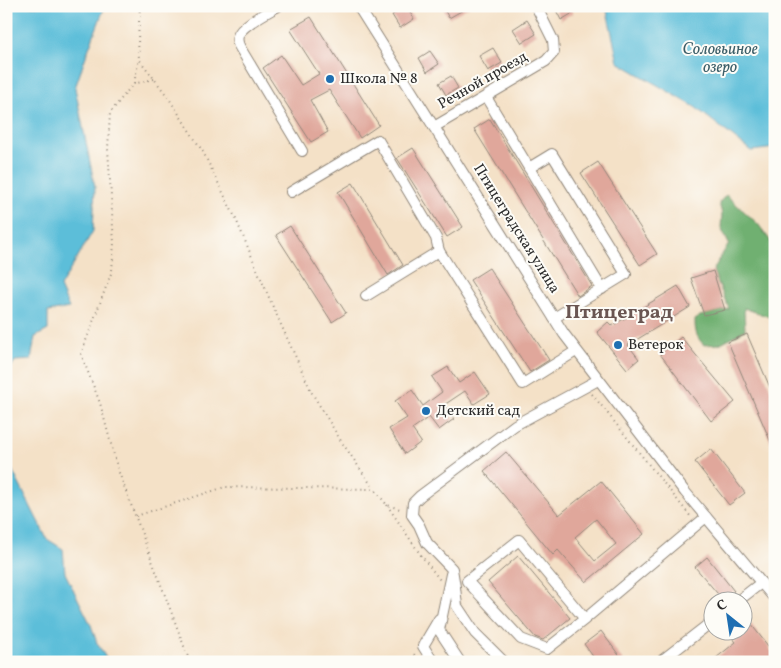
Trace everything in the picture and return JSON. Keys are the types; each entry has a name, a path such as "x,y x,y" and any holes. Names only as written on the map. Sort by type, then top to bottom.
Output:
{"street":[{"path":"278,6 244,27 238,34 237,42 302,150"},
{"name":"Птицеградская улица","path":"358,6 576,351 706,518 775,599"},
{"name":"Речной проезд","path":"434,127 546,61 554,52 553,40 536,6"},
{"path":"486,97 602,289"},
{"path":"291,192 378,140 436,238 439,251 524,384 576,351"},
{"path":"529,168 552,154 626,274 554,318"},
{"path":"366,296 439,251"},
{"path":"504,662 476,633 457,606 452,568 428,542 412,515 413,503 516,425 598,380"},
{"path":"585,620 519,540 467,581 521,639 547,649 585,620 706,518"},
{"path":"452,568 439,630 460,662"},
{"path":"753,590 762,583"},
{"path":"433,662 423,646 443,614"},
{"path":"660,662 704,628"}],"path":[{"path":"140,6 139,58 133,84 110,113 108,149 114,243 112,271 81,354 100,403 118,470 190,662"},
{"path":"139,58 168,97 203,152 235,216 312,393 341,441 447,592"},
{"path":"133,84 154,79"},
{"path":"586,387 697,526"},
{"path":"136,516 225,487 374,489"},
{"path":"387,505 403,510 413,503"}],"green space":[{"path":"726,195 758,224 770,240 775,252 775,319 744,308 745,330 719,344 704,345 696,334 695,320 700,316 729,309 713,271 729,244 721,228 722,214 719,203"}],"water":[{"path":"7,6 105,6 75,88 95,187 93,231 60,287 69,308 48,312 48,330 35,337 31,360 15,361 6,375"},
{"name":"Соловьиное озеро","path":"606,6 758,6 775,10 775,148 751,151 695,107 618,62"},
{"path":"6,458 47,539 63,549 65,573 91,625 97,643 110,662 6,662"}],"building":[{"path":"406,6 414,19 400,28 392,15"},
{"path":"442,6 470,6 449,18"},
{"path":"554,6 569,6 573,13 561,20"},
{"name":"Школа № 8","path":"311,17 379,125 360,138 329,90 310,100 328,132 311,142 263,68 281,55 301,85 319,74 290,29"},
{"path":"527,20 536,34 522,43 513,29"},
{"path":"493,48 502,63 488,71 479,56"},
{"path":"430,51 439,64 427,72 419,58"},
{"path":"451,76 458,88 446,95 439,83"},
{"path":"490,119 592,286 578,296 474,129"},
{"path":"413,148 463,227 447,237 397,158"},
{"path":"598,162 657,254 640,265 581,173"},
{"path":"353,183 403,265 388,275 338,192"},
{"path":"290,226 346,313 332,322 276,235"},
{"path":"489,268 549,360 530,372 470,280"},
{"path":"713,271 725,310 704,315 691,278"},
{"path":"678,286 690,307 628,345 639,359 627,369 597,332 608,322 612,326"},
{"path":"747,334 775,399 775,452 728,342"},
{"path":"681,337 735,402 711,421 660,354"},
{"name":"Детский сад","path":"448,367 459,383 475,372 490,394 474,404 465,391 444,405 454,419 439,430 429,417 412,429 421,442 405,454 389,429 407,418 395,401 412,390 423,406 442,392 432,377"},
{"path":"711,449 745,493 729,505 695,462"},
{"path":"506,452 559,515 601,481 644,534 586,582 558,550 553,555 484,471","holes":["596,519 616,544 595,561 575,537"]},
{"path":"518,556 570,618 543,640 535,637 488,582"},
{"path":"707,557 733,590 715,590 695,567"},
{"path":"754,628 775,655 775,662 711,662 736,642 734,640 754,640"},
{"path":"601,631 624,662 597,662 584,644"}],"place":[{"name":"Школа № 8","path":"330,79"},
{"name":"Ветерок","path":"618,345"},
{"name":"Детский сад","path":"426,411"}],"district":[{"name":"Птицеград","path":"619,313"}]}
